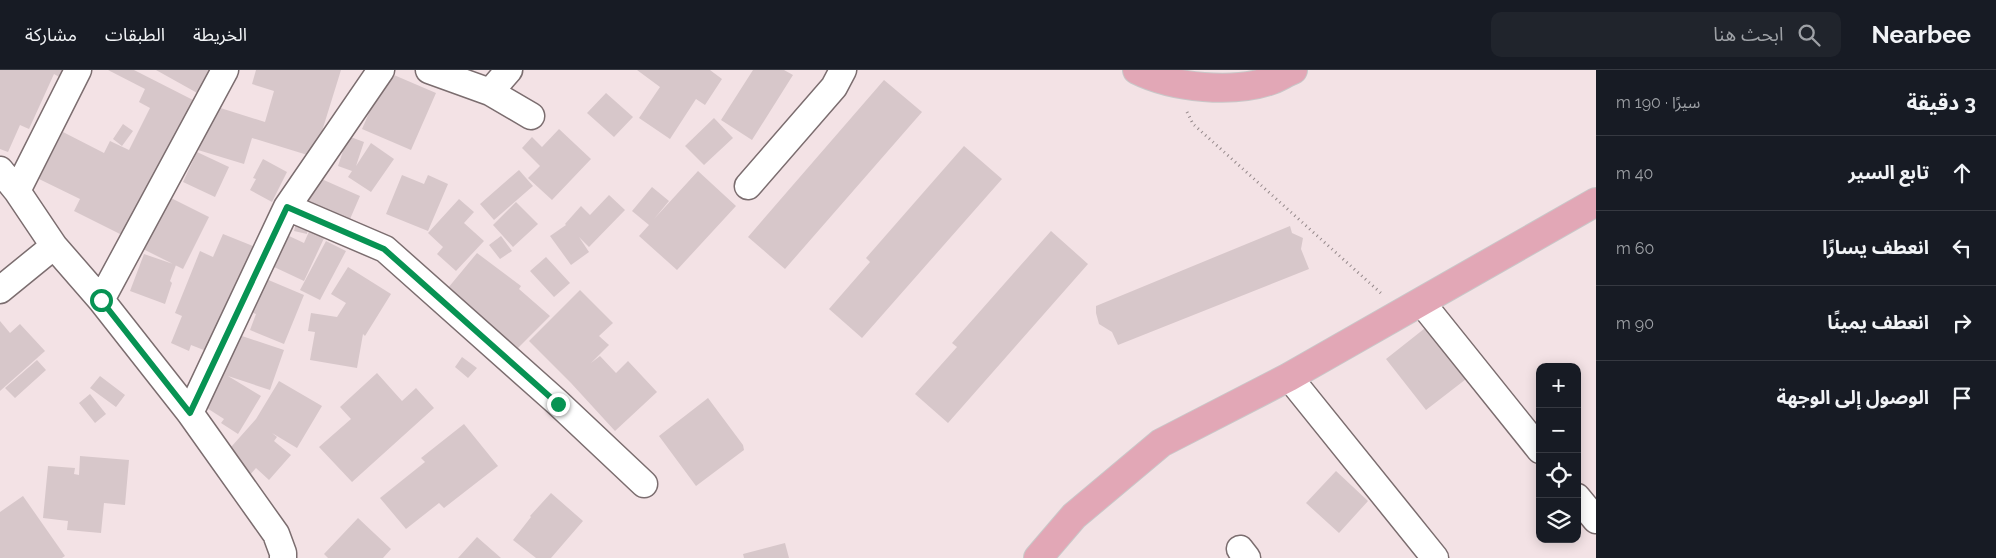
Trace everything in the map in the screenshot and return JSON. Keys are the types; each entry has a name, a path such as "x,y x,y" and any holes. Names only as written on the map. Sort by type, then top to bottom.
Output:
{"main road":[{"path":"1137,70 1158,79 1200,86 1232,88 1271,80 1293,70"},
{"path":"1038,558 1074,516 1161,444 1289,377 1596,202"}],"street":[{"path":"17,191 78,70"},
{"path":"101,300 225,70"},
{"path":"190,413 287,207 381,70"},
{"path":"429,70 490,92 531,116"},
{"path":"490,92 509,70"},
{"path":"748,186 834,87 843,70"},
{"path":"0,170 17,191 54,246 101,300 190,413 276,534 283,558"},
{"path":"287,207 384,249 544,390 644,484"},
{"path":"0,290 54,246"},
{"path":"1412,308 1536,446"},
{"path":"1289,377 1435,558"},
{"path":"1578,498 1596,520"}],"path":[{"path":"1174,82 1193,124 1412,308"}],"building":[{"path":"0,70 64,70 61,78 54,74 29,129 20,125 8,152 0,149"},
{"path":"108,70 134,70 193,100 124,236 74,211 80,199 39,179 63,132 104,153 110,141 129,150 150,108 139,102 145,89"},
{"path":"156,70 213,70 199,94"},
{"path":"256,70 341,70 314,157 252,138 244,164 198,150 211,105 265,122 274,91 252,84"},
{"path":"637,70 710,70 722,79 705,105 696,99 670,139 639,118 660,87"},
{"path":"753,70 784,70 793,75 752,140 721,120"},
{"path":"387,72 436,93 411,150 362,129"},
{"path":"884,80 922,112 785,269 748,237"},
{"path":"606,93 633,117 614,137 587,113"},
{"path":"714,118 733,138 704,165 685,146"},
{"path":"123,124 133,131 122,146 113,139"},
{"path":"559,129 591,159 552,200 528,178 540,166 522,148 532,137 542,147"},
{"path":"348,136 364,142 356,166 371,143 394,159 371,192 348,177 352,171 338,166"},
{"path":"964,146 1002,179 862,338 829,309 870,262 866,258"},
{"path":"197,152 229,167 215,197 183,182"},
{"path":"263,159 287,172 272,202 250,190 256,179 253,178"},
{"path":"519,170 533,186 494,220 480,204"},
{"path":"698,171 736,206 677,270 639,236 649,225 632,211 652,187 669,201 654,219"},
{"path":"402,175 424,184 428,175 448,184 428,231 386,214"},
{"path":"317,177 360,196 347,226 304,206"},
{"path":"609,195 625,210 589,247 579,237 589,252 571,265 550,236 566,225 581,206 590,215"},
{"path":"167,196 209,217 183,269 141,248"},
{"path":"459,199 474,212 464,223 484,241 456,271 437,254 443,247 428,233"},
{"path":"516,202 538,224 513,247 493,225"},
{"path":"297,219 309,221 307,234 294,231"},
{"path":"1290,226 1292,233 1303,238 1301,249 1309,269 1118,345 1112,332 1099,324 1096,306"},
{"path":"311,227 326,234 304,281 272,266 287,235 304,243"},
{"path":"1051,231 1088,264 948,423 915,394 957,347 952,343"},
{"path":"223,234 263,250 214,354 191,345 189,351 171,343 182,316 175,313 200,251 213,257"},
{"path":"501,236 512,251 500,259 489,245"},
{"path":"326,241 346,251 320,300 300,290"},
{"path":"477,253 521,286 519,289 550,316 515,351 448,288"},
{"path":"144,254 176,265 165,304 130,291"},
{"path":"546,257 570,283 554,297 530,271"},
{"path":"348,267 391,294 365,336 363,334 357,368 310,360 315,332 308,331 311,313 337,317 346,303 331,294"},
{"path":"259,276 304,295 284,344 250,330 256,314 245,310"},
{"path":"580,290 613,323 599,336 609,345 591,363 600,356 616,373 628,361 657,392 615,431 529,341"},
{"path":"0,321 10,333 20,324 45,351 0,391"},
{"path":"1429,325 1470,376 1426,410 1386,359"},
{"path":"236,334 284,350 270,390 228,376 261,396 238,434 221,423 224,419 199,403"},
{"path":"462,357 477,368 468,378 455,367"},
{"path":"37,360 46,370 15,398 5,388"},
{"path":"377,373 402,401 416,388 434,408 352,482 319,447 351,419 340,407"},
{"path":"100,376 125,395 116,407 90,388"},
{"path":"279,381 322,406 297,448 272,433 277,437 274,441 291,455 269,480 256,468 249,476 224,455 256,419"},
{"path":"90,394 106,414 95,423 79,403"},
{"path":"708,398 743,445 744,450 696,486 659,436"},
{"path":"464,424 498,466 444,508 439,503 406,529 380,498 425,462 421,458"},
{"path":"80,456 129,460 125,505 104,503 101,533 67,530 68,521 43,518 48,466 75,468 74,474 79,475"},
{"path":"1336,471 1368,501 1339,533 1306,503"},
{"path":"551,493 583,521 551,558 536,558 513,540 530,516"},
{"path":"23,496 65,556 62,558 0,558 0,512"},
{"path":"358,518 391,549 383,558 328,558 324,554"},
{"path":"477,537 501,558 458,558"},
{"path":"785,543 789,558 744,558 743,554"}],"route":[{"path":"101,300 190,413 287,207 384,249 558,404"}]}
